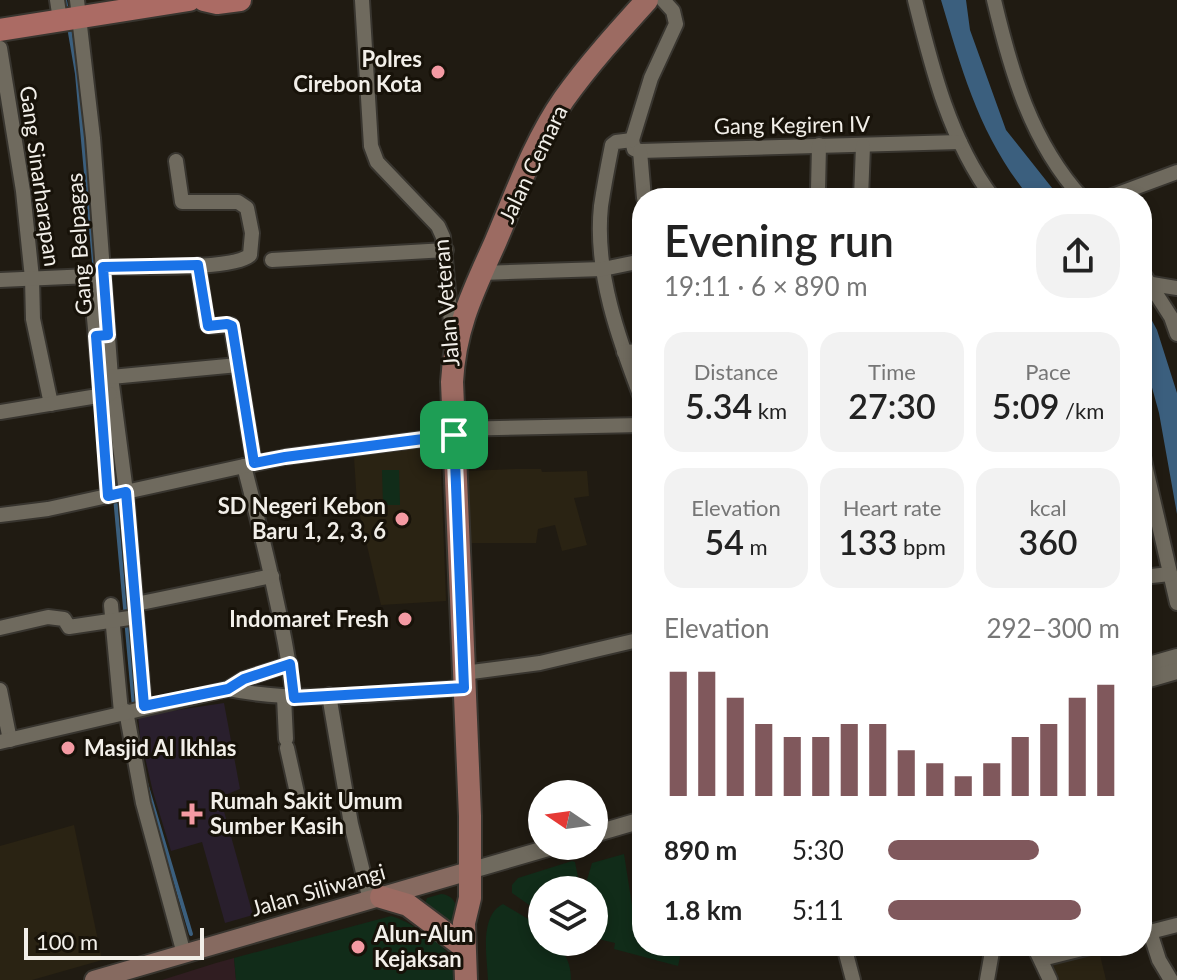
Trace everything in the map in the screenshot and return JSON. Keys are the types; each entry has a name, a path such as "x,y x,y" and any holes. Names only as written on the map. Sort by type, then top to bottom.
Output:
{"highway":[{"path":"0,30 69,12 189,0"},
{"path":"204,0 217,3 240,0"}],"main road":[{"name":"Jalan Cemara","path":"454,348 467,304 530,162 564,99 647,0"},
{"name":"Jalan Veteran","path":"454,348 454,432 470,816 470,898"},
{"name":"Jalan Siliwangi","path":"94,980 469,871"},
{"path":"376,898 408,905 464,947"},
{"path":"466,980 464,923 470,898"},
{"path":"470,898 476,923 477,980"}],"street":[{"name":"Jalan Veteran","path":"362,0 372,153 438,226 446,250 448,307 454,348"},
{"path":"642,188 636,146 651,78 676,24 673,11 663,0"},
{"path":"915,0 934,74 969,162 986,188"},
{"path":"994,0 1019,95 1045,149 1073,188"},
{"name":"Gang Belpagas","path":"69,12 103,267 101,317"},
{"name":"Gang Sinarharapan","path":"0,48 23,191 35,331 51,404"},
{"path":"632,373 603,269 601,207 612,145 616,142 636,146"},
{"name":"Gang Kegiren IV","path":"636,146 863,146 960,142"},
{"path":"818,188 819,145"},
{"path":"861,188 863,146"},
{"path":"103,267 198,265 240,262 248,257 252,248 252,233 247,208 238,202 181,201 176,161"},
{"path":"1134,188 1177,172"},
{"path":"272,260 446,250"},
{"path":"481,273 603,269 632,263"},
{"path":"198,265 207,324 231,325 249,464 290,664 287,743 297,793"},
{"path":"0,280 90,276 101,317 132,709 143,803 184,954"},
{"path":"1152,284 1177,288"},
{"path":"1152,284 1177,334"},
{"name":"Gang Belpagas","path":"102,335 111,377 107,394"},
{"path":"624,352 632,352"},
{"path":"111,377 238,365"},
{"path":"0,412 107,394"},
{"path":"0,515 48,509 285,457 454,432 632,425"},
{"path":"1152,496 1177,603"},
{"path":"1152,576 1170,574"},
{"path":"0,628 48,617 64,619 69,627 272,576"},
{"path":"125,614 132,709"},
{"path":"0,690 5,741 228,689 289,698 464,680 632,641"},
{"path":"1152,664 1177,657"},
{"path":"228,689 244,679 290,664"},
{"path":"1152,678 1177,671"},
{"path":"329,695 351,824 376,898"},
{"path":"608,830 632,823"},
{"name":"Jalan Siliwangi","path":"469,871 528,854"},
{"path":"1152,931 1177,925"},
{"path":"1152,945 1174,980"},
{"path":"847,956 853,980"},
{"path":"987,980 991,956"},
{"path":"1039,956 1050,980"}],"shaded area":[{"name":"SD Negeri Kebon Baru 1, 2, 3, 6","path":"440,445 446,601 381,605 357,503 354,457"},
{"path":"465,471 587,471 589,496 574,498 587,545 562,551 555,525 538,529 536,543 468,543"},
{"name":"Rumah Sakit Umum Sumber Kasih","path":"224,703 240,789 220,797 253,915 225,923 202,842 171,851 153,792 138,716"},
{"path":"74,825 102,960 32,980 0,980 0,846"},
{"path":"1080,956 1100,956 1106,980 1056,980 1050,964"},
{"path":"234,958 236,980 162,980 216,963"}],"green space":[{"path":"382,470 399,470 400,505 383,505"},
{"path":"624,854 632,905 632,954 614,949 615,943 608,941 608,876 588,876 592,863"},
{"path":"572,861 575,862 578,876 528,876 528,904 512,893 512,885 518,878"},
{"path":"441,894 450,897 455,904 453,922 424,906 427,898"},
{"path":"503,904 528,919 528,956 565,956 571,980 488,980 487,927 495,910"},
{"name":"Alun-Alun Kejaksan","path":"391,916 423,932 445,949 452,961 454,980 236,980 234,958"},
{"path":"640,956 680,956 678,966"}],"water":[{"path":"941,0 966,0 970,30 1006,130 1052,188 1023,188 998,152 966,79"},
{"path":"1152,321 1177,393 1177,514 1152,387"}],"waterway":[{"path":"65,0 67,11"},
{"path":"69,27 77,74 95,273"},
{"path":"115,497 134,707"},
{"path":"146,783 191,934"}],"place":[{"name":"Polres Cirebon Kota","path":"438,72"},
{"name":"SD Negeri Kebon Baru 1, 2, 3, 6","path":"402,519"},
{"name":"Indomaret Fresh","path":"405,619"},
{"name":"Masjid Al Ikhlas","path":"68,748"},
{"name":"Rumah Sakit Umum Sumber Kasih","path":"192,814"},
{"name":"Alun-Alun Kejaksan","path":"358,947"}],"route":[{"path":"198,265 208,326 232,326 254,463 454,435 464,688 294,698 290,664 244,679 228,689 144,706 126,492 108,496 96,336 108,335 103,267 198,265"}]}
